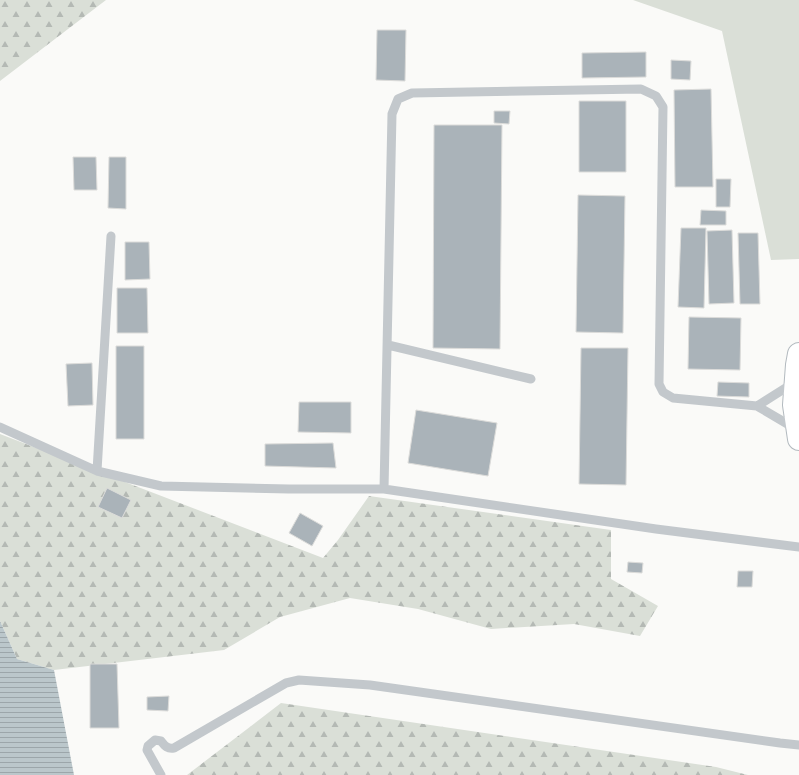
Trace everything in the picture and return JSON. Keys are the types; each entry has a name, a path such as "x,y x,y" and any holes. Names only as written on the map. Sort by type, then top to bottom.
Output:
{"main road":[{"path":"798,365 794,405 798,435"}],"lane":[{"path":"384,489 392,114 398,99 412,93 641,89 656,96 663,107 659,384 663,392 673,398 757,406 798,435"},
{"path":"96,471 111,236"},
{"path":"388,345 531,379"},
{"path":"757,406 798,365"},
{"path":"0,427 96,471 160,486 289,489 384,489 656,529 799,547"},
{"path":"161,775 148,750 148,746 155,740 160,741 166,748 174,748 286,683 299,680 370,685 780,744 799,745"}],"green space":[{"path":"0,0 106,0 0,81"},
{"path":"633,0 799,0 799,259 771,260 722,31"},
{"path":"0,434 323,558 338,540 369,496 611,530 611,579 658,606 640,636 574,624 491,629 418,609 350,598 280,617 224,650 54,670 17,659 0,621"},
{"path":"281,703 716,767 748,775 187,775"}],"shaded area":[{"path":"0,621 17,659 54,670 74,775 0,775"}],"building":[{"path":"377,30 406,30 405,81 376,80"},
{"path":"646,52 646,77 582,78 582,53"},
{"path":"671,60 691,61 690,80 671,79"},
{"path":"711,89 713,187 675,187 674,90"},
{"path":"579,101 626,101 626,172 579,172"},
{"path":"494,111 510,111 509,124 494,123"},
{"path":"434,125 502,125 500,349 433,348"},
{"path":"73,157 96,157 97,190 74,190"},
{"path":"109,157 126,157 126,209 108,208"},
{"path":"716,179 731,179 730,207 716,207"},
{"path":"578,195 625,196 623,333 576,332"},
{"path":"701,210 726,211 726,225 700,225"},
{"path":"681,228 706,228 704,308 678,307"},
{"path":"732,230 734,303 709,304 707,231"},
{"path":"738,233 758,233 760,304 740,304"},
{"path":"125,242 149,242 150,279 125,280"},
{"path":"117,288 147,288 148,333 117,333"},
{"path":"689,317 741,318 740,370 688,369"},
{"path":"116,346 144,346 144,439 116,439"},
{"path":"581,348 628,348 626,485 579,484"},
{"path":"92,363 93,405 68,406 66,364"},
{"path":"718,382 749,383 749,397 717,396"},
{"path":"299,402 351,402 351,433 298,432"},
{"path":"416,410 497,423 488,476 408,463"},
{"path":"333,443 336,468 265,466 265,444"},
{"path":"107,488 131,500 122,518 98,507"},
{"path":"300,513 323,526 312,546 289,533"},
{"path":"628,562 643,563 642,573 627,572"},
{"path":"738,571 753,571 752,587 737,587"},
{"path":"90,664 117,664 119,728 90,728"},
{"path":"169,696 168,711 147,710 147,697"}]}
